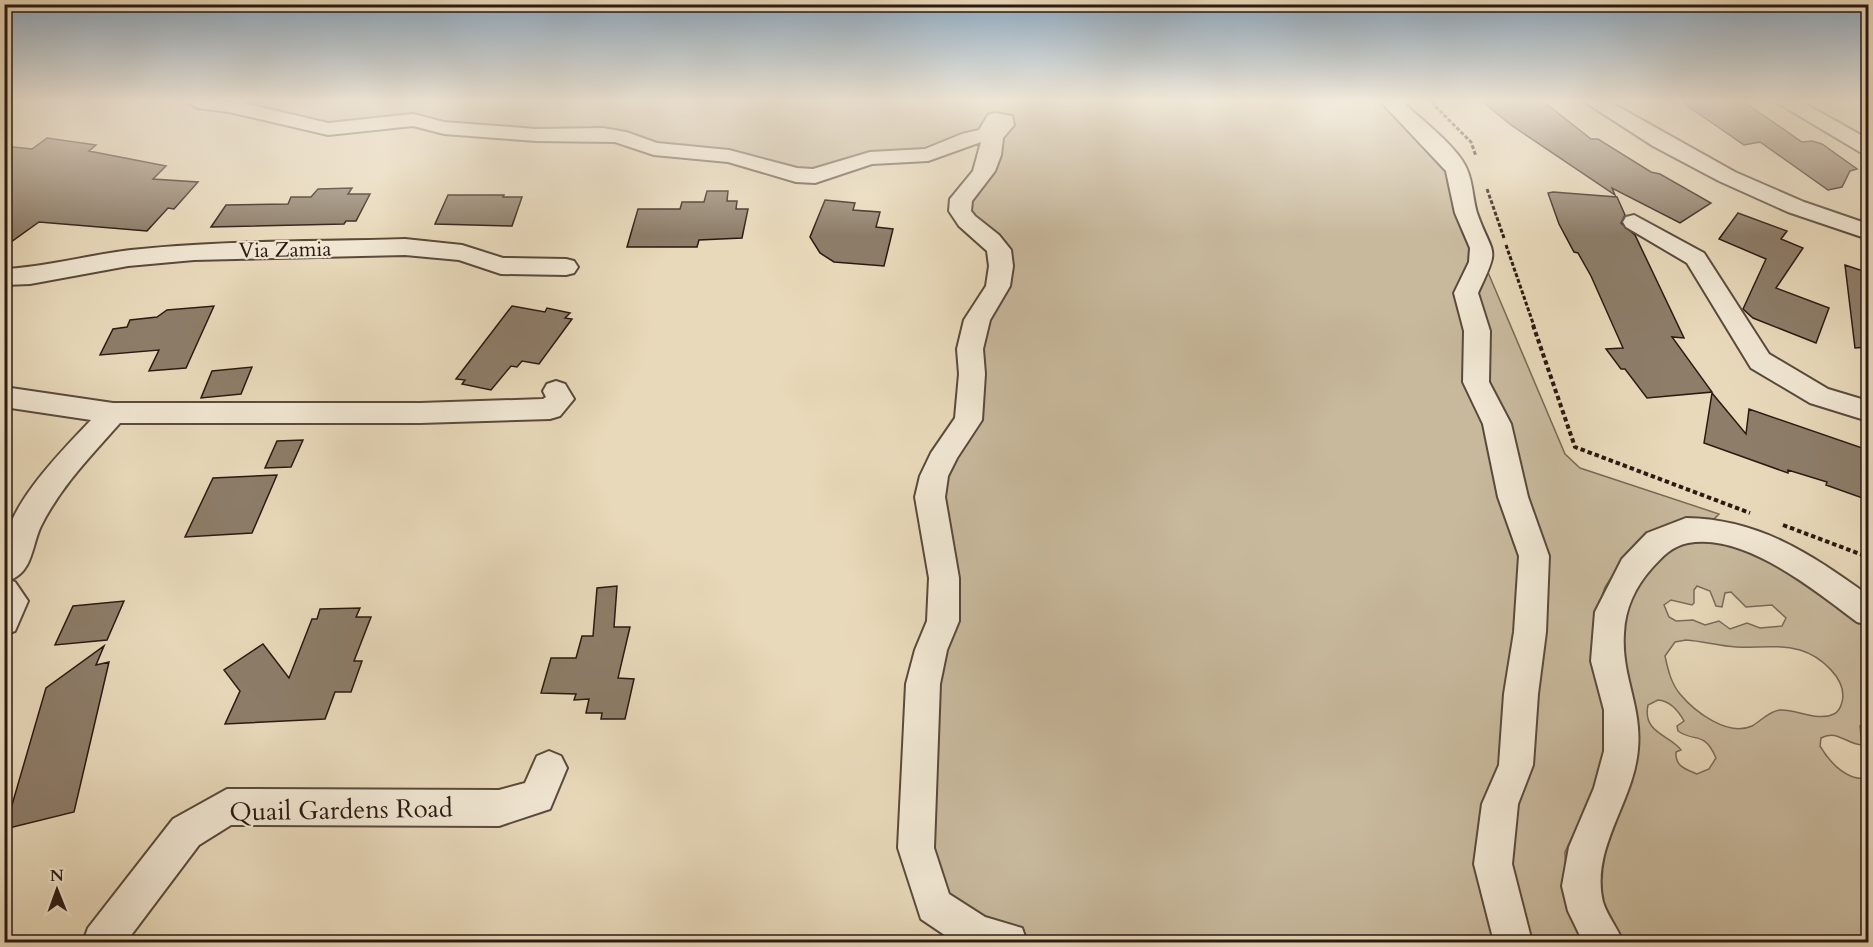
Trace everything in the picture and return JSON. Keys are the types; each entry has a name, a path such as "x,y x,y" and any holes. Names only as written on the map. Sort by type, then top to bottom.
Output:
{"street":[{"path":"647,146 654,149 729,156 796,175 815,176 870,158 928,155 949,146"},
{"path":"993,146 993,152 984,170 973,188 961,199 960,211 967,221 991,240 999,250 1001,266 998,286 977,320 970,349 972,374 968,420 945,453 934,476 930,497 944,578 943,621 931,650 923,684 916,848 934,906 977,934 1008,942"},
{"path":"1436,146 1452,162 1457,171 1466,213 1482,248 1481,262 1466,293 1477,331 1476,382 1497,424 1513,497 1534,556 1530,632 1521,694 1516,765 1500,804 1493,864 1512,942"},
{"path":"1666,146 1714,172 1775,199 1869,232"},
{"path":"1634,222 1696,258 1760,361 1819,396 1869,411"},
{"name":"Via Zamia","path":"4,277 30,276 128,258 194,252 405,247 462,253 501,266 566,267"},
{"path":"4,397 113,412 514,411 550,409 561,399 556,392"},
{"path":"4,569 17,555 25,527 51,482 113,412"},
{"path":"1604,942 1585,907 1580,882 1586,846 1615,783 1621,753 1621,710 1610,674 1608,643 1611,613 1625,581 1640,558 1656,541 1677,532 1705,529 1736,534 1791,561 1869,612"},
{"path":"4,591 12,601 4,621"},
{"name":"Quail Gardens Road","path":"102,942 186,832 227,807 390,809 499,807 537,797 549,768"}],"path":[{"path":"1472,146 1479,165"},
{"path":"1487,187 1575,447 1760,516"},
{"path":"1781,524 1869,556"}],"shaded area":[{"path":"649,146 942,146 819,173"},
{"path":"998,146 1431,146 1444,159 1475,255 1462,284 1525,545 1487,886 1505,942 1028,942 956,909 929,867 939,508 978,345 1006,278 966,208"},
{"path":"1487,270 1565,454 1580,468 1719,514 1710,523 1624,558 1605,587 1595,616 1606,696 1607,767 1565,852 1566,885 1592,942 1523,942 1506,873 1545,590 1490,386 1484,325 1476,295"},
{"path":"1699,536 1763,550 1868,622 1868,719 1860,726 1862,745 1832,735 1821,738 1820,746 1840,770 1853,777 1868,778 1868,942 1614,942 1604,923 1591,867 1616,651 1633,584 1662,550","holes":["1697,586 1710,591 1716,606 1722,607 1725,593 1731,592 1746,607 1772,605 1786,618 1782,626 1760,628 1747,623 1730,629 1719,621 1705,625 1693,620 1676,621 1669,617 1664,605 1671,600 1692,605 1694,590","1686,640 1730,646 1800,650 1816,657 1837,677 1843,693 1842,704 1835,713 1828,716 1821,717 1780,710 1743,729 1723,725 1694,708 1674,685 1665,656 1675,642","1658,700 1670,704 1676,710 1684,721 1677,726 1678,731 1703,740 1712,749 1716,758 1709,769 1697,774 1679,764 1676,752 1681,750 1653,728 1647,714 1648,705"]}],"building":[{"path":"4,146 32,149 36,146 95,146 89,151 166,166 153,179 198,182 174,209 168,208 147,231 39,222 4,247"},
{"path":"1542,146 1610,146 1651,172 1660,174 1711,203 1680,223 1612,188 1615,195"},
{"path":"1766,146 1825,146 1857,169 1850,171 1842,187 1828,190"},
{"path":"352,188 348,194 370,194 356,221 346,221 344,224 211,227 226,205 288,204 291,197 311,197 318,189"},
{"path":"707,191 728,191 727,201 737,201 736,209 748,209 742,238 699,240 697,247 627,247 638,209 680,209 682,202 704,202"},
{"path":"1548,193 1617,197 1625,215 1621,223 1635,235 1684,338 1672,337 1712,392 1647,398 1625,369 1621,369 1606,349 1623,348 1591,276 1578,253 1574,252 1559,224"},
{"path":"448,195 522,197 512,226 435,224"},
{"path":"825,200 855,203 853,210 880,212 876,227 893,229 884,266 834,262 820,253 810,237"},
{"path":"1738,213 1787,231 1781,239 1803,248 1776,288 1829,308 1816,343 1753,318 1743,309 1766,259 1719,239"},
{"path":"1845,265 1869,273 1869,347 1855,348"},
{"path":"214,306 186,368 149,371 159,350 100,355 113,329 127,327 130,320 157,317 167,310"},
{"path":"512,306 545,312 547,308 570,313 565,318 572,319 539,364 522,361 517,367 511,366 491,390 462,384 465,380 456,379"},
{"path":"252,367 241,394 201,398 212,371"},
{"path":"1712,393 1746,434 1749,409 1868,450 1868,500 1826,485 1827,482 1788,470 1788,473 1704,443"},
{"path":"303,440 291,467 265,468 277,441"},
{"path":"277,475 252,533 185,537 213,478"},
{"path":"617,586 614,627 630,627 618,678 634,679 625,719 601,719 602,713 586,713 589,699 574,700 576,694 541,693 551,658 576,658 582,636 593,636 597,588"},
{"path":"124,601 107,640 55,645 73,606"},
{"path":"360,608 356,617 371,617 354,661 362,661 351,692 335,692 325,719 225,724 240,691 224,670 263,644 289,678 312,619 317,619 320,609"},
{"path":"104,646 96,665 109,662 74,812 5,829 46,688"}]}
